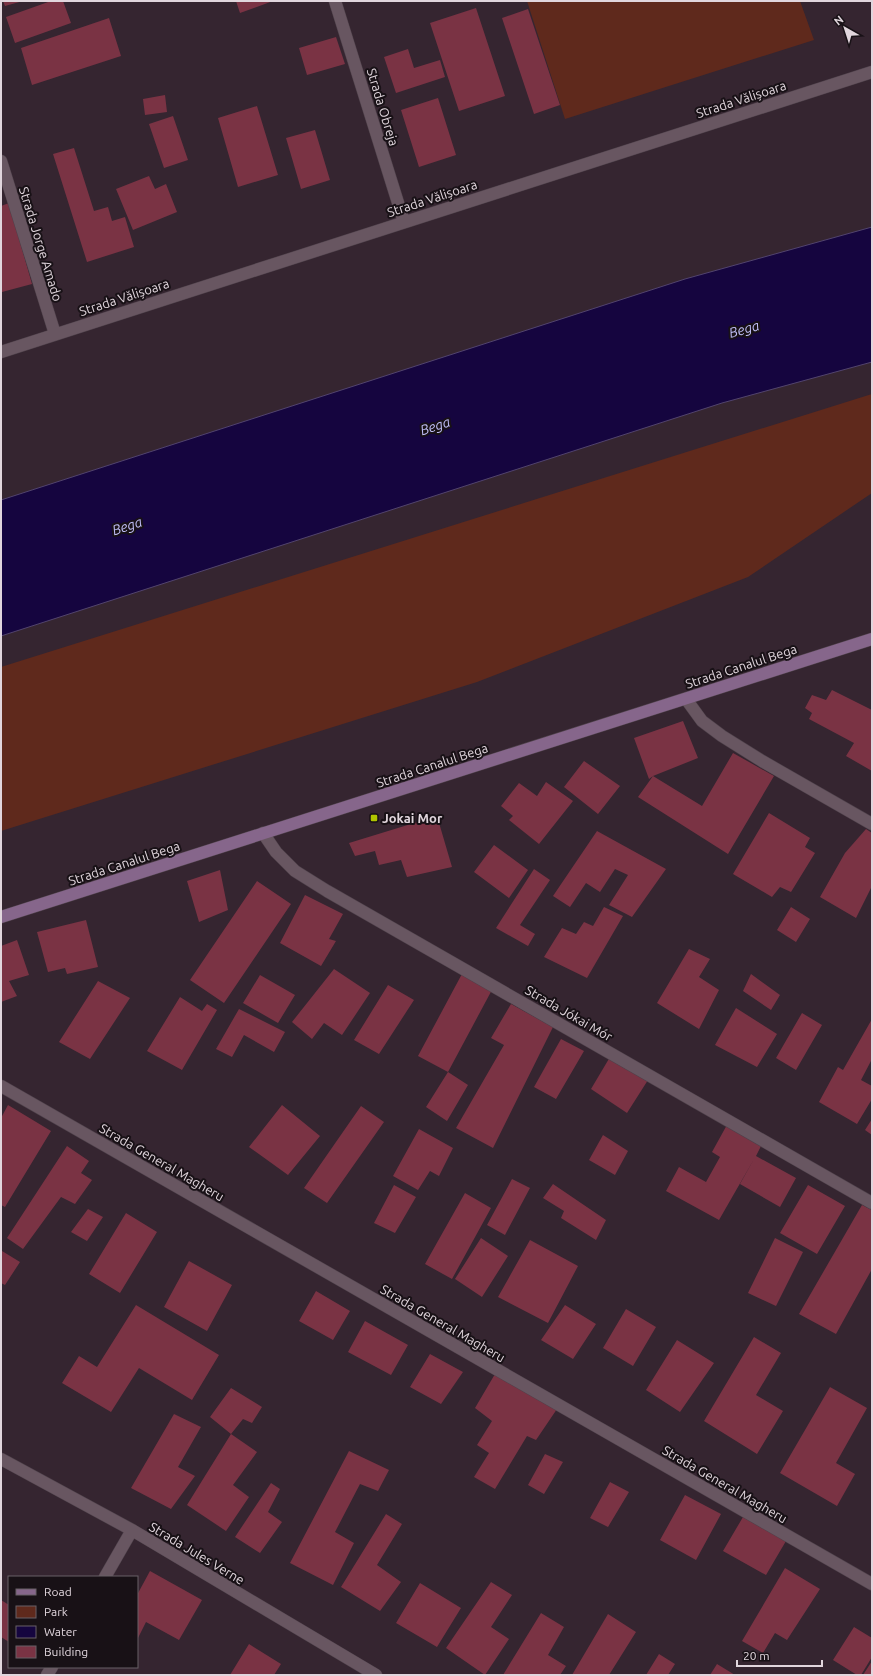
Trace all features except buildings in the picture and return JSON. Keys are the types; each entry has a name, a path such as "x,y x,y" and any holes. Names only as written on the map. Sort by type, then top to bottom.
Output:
{"street":[{"name":"Strada Obreja","path":"335,1 404,222"},
{"name":"Strada Vălișoara","path":"1,352 872,72"},
{"name":"Strada Jorge Amado","path":"1,161 55,334"},
{"name":"Strada Canalul Bega","path":"1,917 872,639"},
{"path":"686,699 702,721 722,736 762,761 872,824"},
{"name":"Strada Jókai Mór","path":"263,833 276,852 295,871 327,891 872,1203"},
{"name":"Strada General Magheru","path":"1,1086 872,1584"},
{"name":"Strada Jules Verne","path":"1,1459 132,1530 376,1675"},
{"path":"106,1576 132,1530"}],"green space":[{"path":"527,1 800,1 814,40 565,119"},
{"path":"872,394 872,493 748,577 477,682 1,831 1,667"}],"water":[{"name":"Bega","path":"872,227 872,362 722,403 1,636 1,500 685,279"}],"place":[{"name":"Jokai Mor","path":"374,818"}]}
